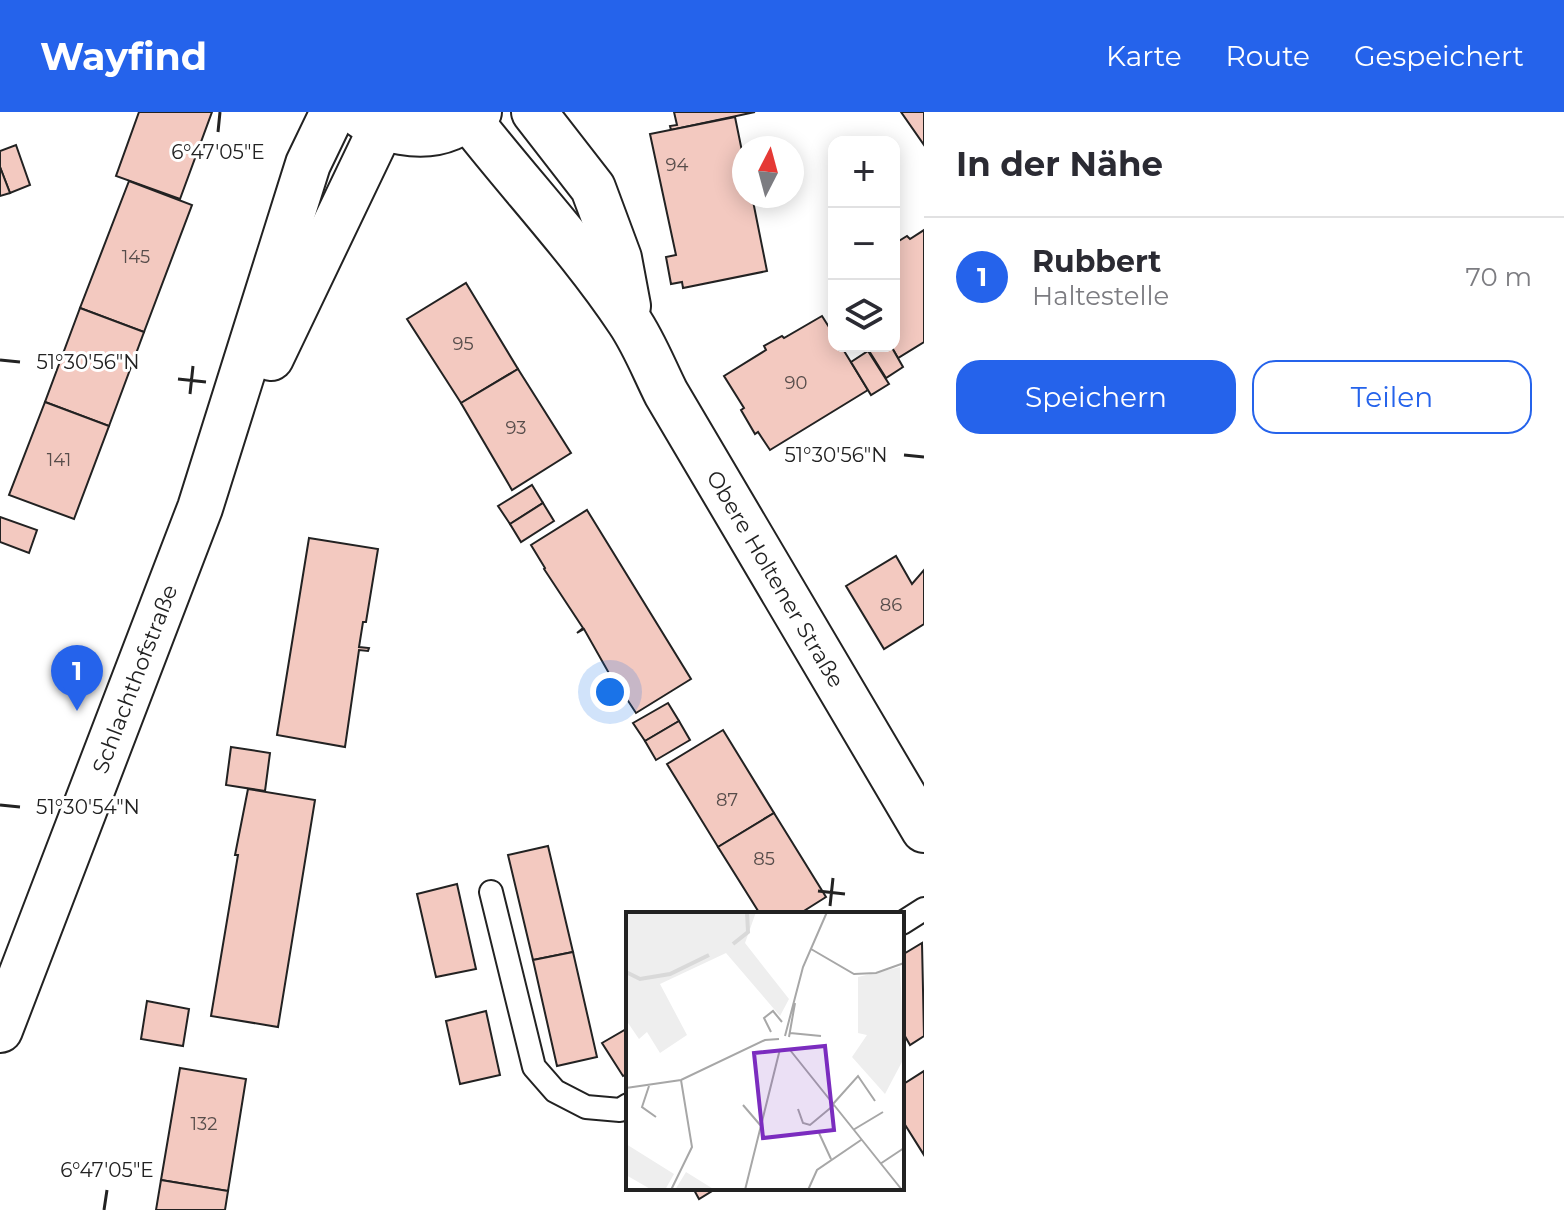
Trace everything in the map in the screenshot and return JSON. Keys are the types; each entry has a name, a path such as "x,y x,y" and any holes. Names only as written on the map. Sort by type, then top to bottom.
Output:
{"street":[{"name":"Schlachthofstraße","path":"200,508 308,164 333,112"},
{"name":"Obere Holtener Straße","path":"534,112 593,188 619,258 631,325"},
{"name":"Obere Holtener Straße","path":"474,115 503,162 581,253 631,325 666,393 924,830"},
{"path":"369,119 409,134 448,129 474,115"},
{"name":"Schlachthofstraße","path":"0,1030 200,508 369,119"}],"lane":[{"path":"491,892 534,1067 555,1091 586,1107 620,1110 626,1106"},
{"path":"904,922 924,909"}],"building":[{"path":"139,112 212,112 180,199 116,176"},
{"path":"674,112 755,112 671,130 670,126 677,125"},
{"path":"901,112 924,112 924,145"},
{"path":"735,117 739,136 732,136 732,208 754,208 767,271 683,288 682,282 671,284 666,257 676,255 650,134"},
{"path":"16,145 30,185 10,193 0,167 0,151"},
{"path":"0,167 10,193 0,196"},
{"path":"129,181 192,205 144,332 80,308"},
{"path":"924,230 924,342 898,358 894,352 900,352 900,240 907,236 910,239"},
{"path":"466,283 518,369 461,403 407,319"},
{"path":"80,308 144,332 109,426 45,402"},
{"path":"822,316 828,326 828,352 845,352 868,390 770,450 758,432 755,434 741,410 744,408 724,376 766,350 764,346 782,336 784,338"},
{"path":"869,352 889,384 871,395 851,362"},
{"path":"870,352 894,352 903,367 886,378"},
{"path":"518,369 571,453 512,490 461,403"},
{"path":"45,402 109,426 74,519 9,495"},
{"path":"532,485 543,503 510,524 498,506"},
{"path":"543,503 554,521 521,542 510,524"},
{"path":"587,510 691,679 636,713 619,691 584,629 577,633 583,628 531,545"},
{"path":"0,517 37,530 29,553 0,542"},
{"path":"309,538 378,549 359,647 369,648 368,651 359,650 345,747 277,735"},
{"path":"896,556 912,584 924,570 924,624 884,649 846,586"},
{"path":"668,703 679,721 645,741 633,723"},
{"path":"679,721 690,740 656,760 645,741"},
{"path":"723,730 774,813 718,847 667,764"},
{"path":"231,747 270,753 265,791 226,785"},
{"path":"248,789 315,800 278,1027 211,1016"},
{"path":"774,813 826,897 802,912 759,912 718,847"},
{"path":"548,846 573,952 533,960 508,855"},
{"path":"457,884 476,969 436,977 417,894"},
{"path":"922,943 924,1036 910,1045 904,1034 904,954"},
{"path":"573,952 597,1057 557,1066 533,960"},
{"path":"147,1001 189,1009 183,1046 141,1039"},
{"path":"486,1011 500,1075 460,1084 446,1021"},
{"path":"626,1029 626,1074 623,1076 602,1043"},
{"path":"180,1068 246,1079 228,1191 161,1180"},
{"path":"924,1071 924,1155 904,1123 904,1084"},
{"path":"161,1180 228,1191 225,1210 156,1210"},
{"path":"694,1190 714,1190 699,1199"}],"place":[{"name":"Rubbert","path":"77,711"}]}
